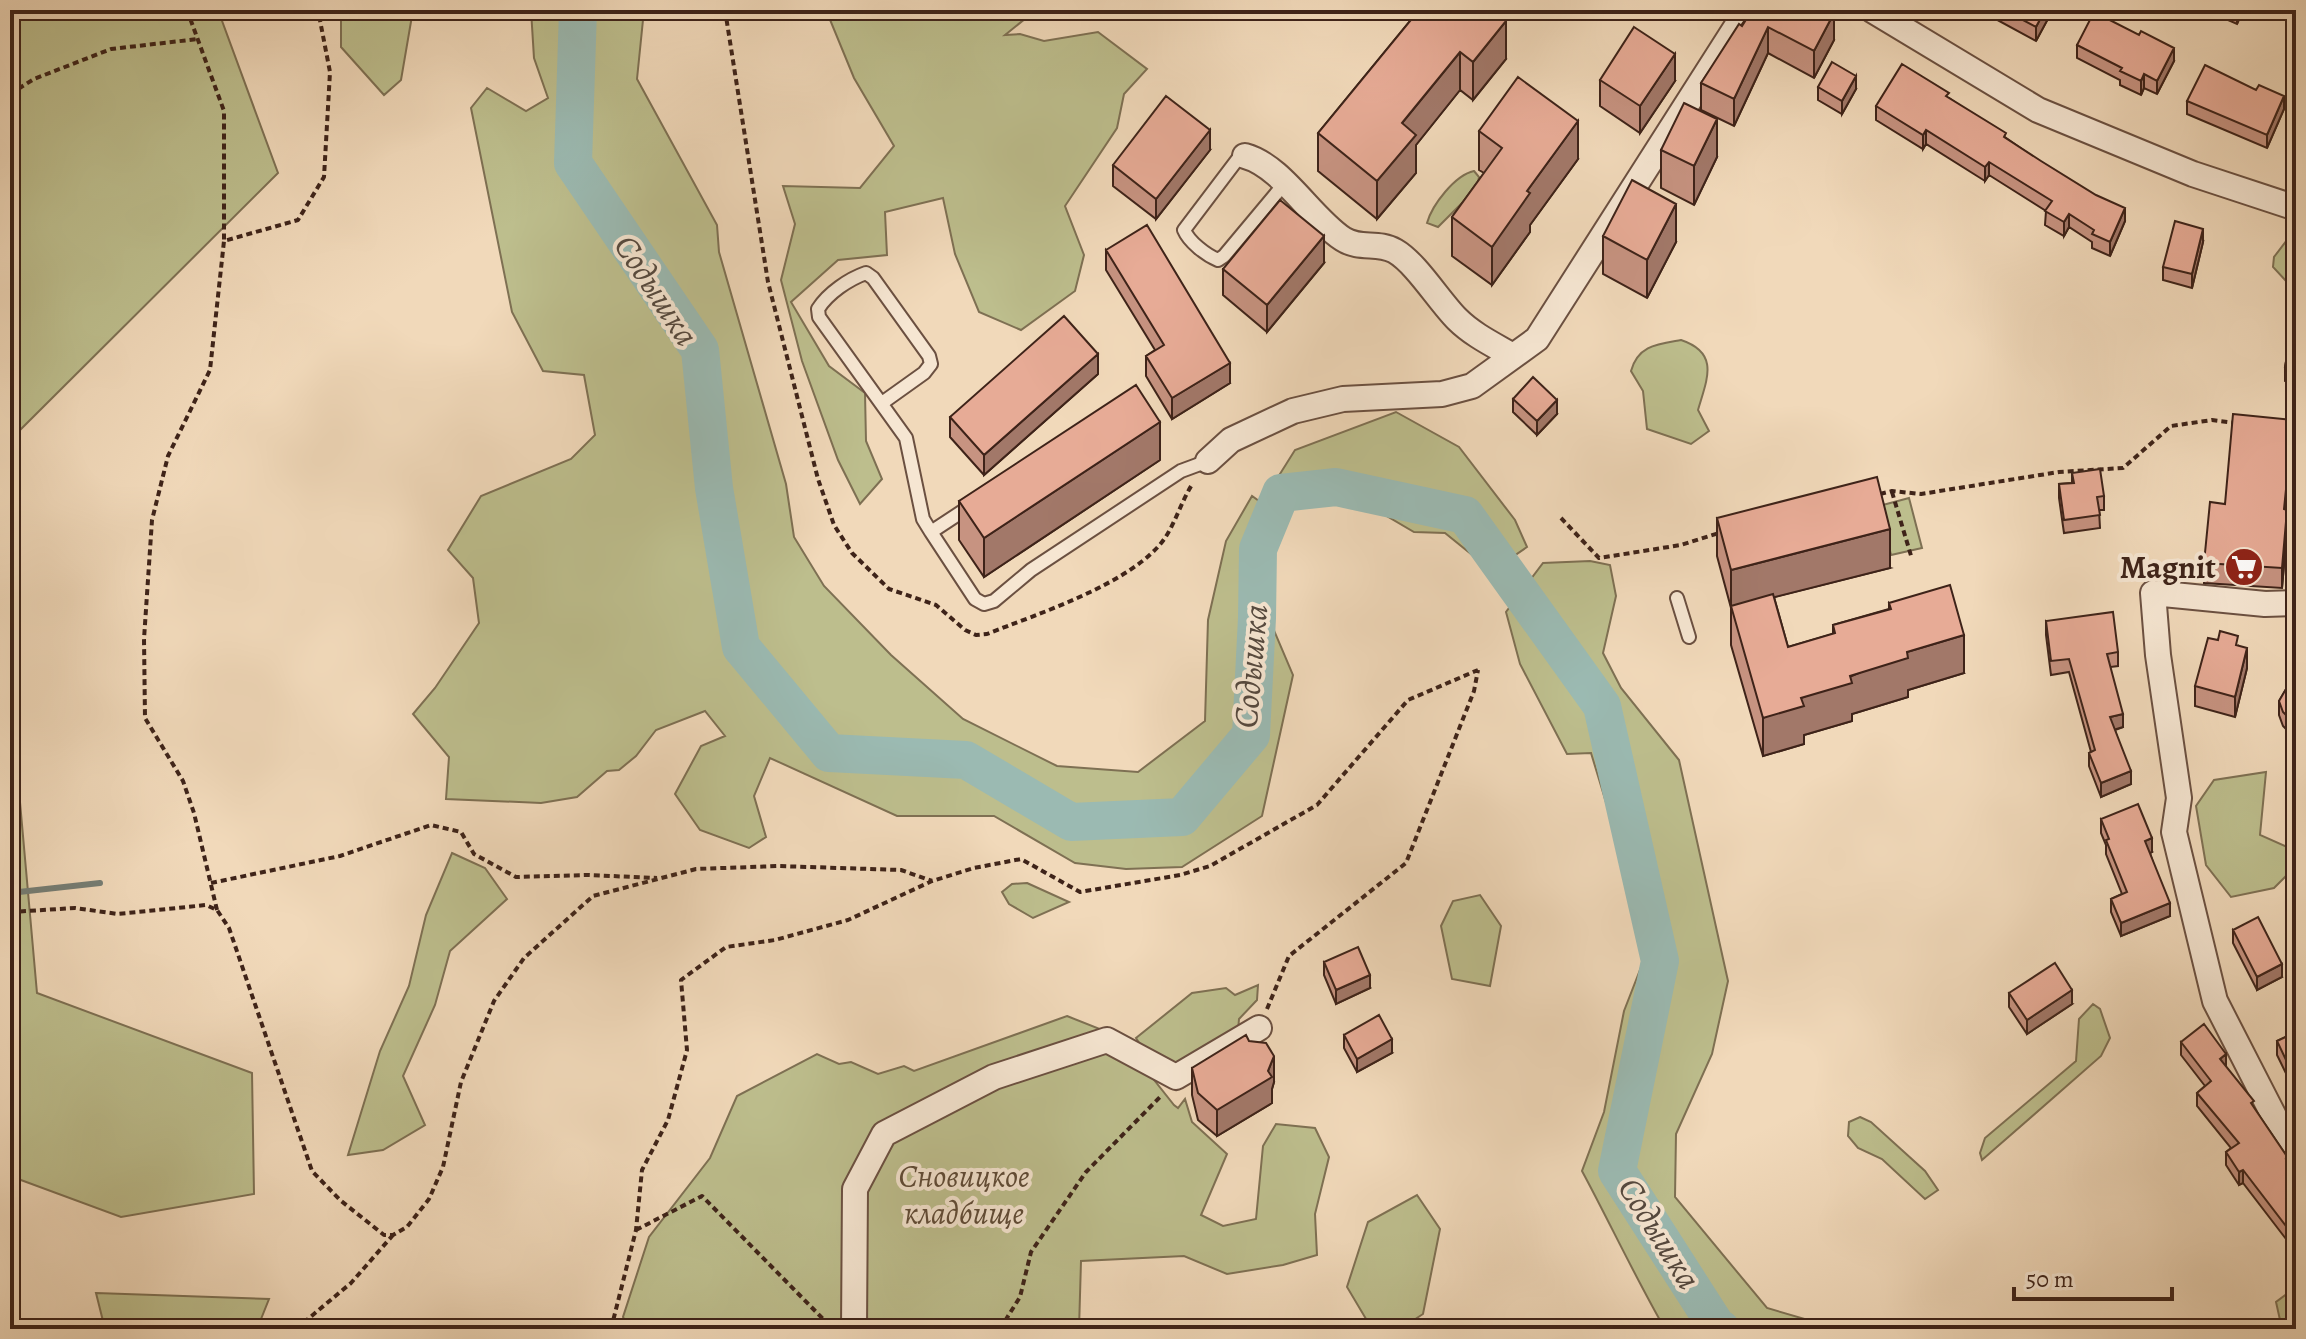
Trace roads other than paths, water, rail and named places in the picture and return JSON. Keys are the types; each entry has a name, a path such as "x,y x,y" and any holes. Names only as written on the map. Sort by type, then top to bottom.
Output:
{"street":[{"path":"1208,461 1231,440 1293,411 1343,399 1442,394 1472,386 1537,339 1747,10"},
{"path":"1872,10 2038,110 2193,174 2296,208"},
{"path":"1245,156 1253,158 1285,183 1342,238 1359,246 1379,245 1396,251 1458,320 1482,339 1513,356"},
{"path":"2296,603 2265,604 2153,593 2158,655 2179,798 2174,832 2207,974 2215,1001 2296,1159"},
{"path":"854,1329 855,1189 884,1134 994,1077 1107,1040 1176,1077 1259,1028"}],"lane":[{"path":"1245,156 1237,160 1184,230 1211,257 1218,260 1224,256 1285,183"},
{"path":"882,403 924,373 931,364 929,356 873,278 866,273 823,300 818,309 819,317 906,438 923,519 975,599 984,604 994,601 1031,570 1181,471 1208,461"},
{"path":"931,532 984,497"},
{"path":"1677,598 1689,637"}],"waterway":[{"name":"Содышка","path":"578,10 573,163 700,350 714,488 741,647 829,753 966,760 1071,822 1182,817 1251,735 1258,549 1281,493 1336,487 1465,515 1602,706 1660,961 1617,1171 1721,1329"},
{"path":"10,893 100,883"}],"place":[{"name":"Magnit","path":"2244,567"}],"park label":[{"name":"Сновицкое кладбище","path":"964,1194"}]}
